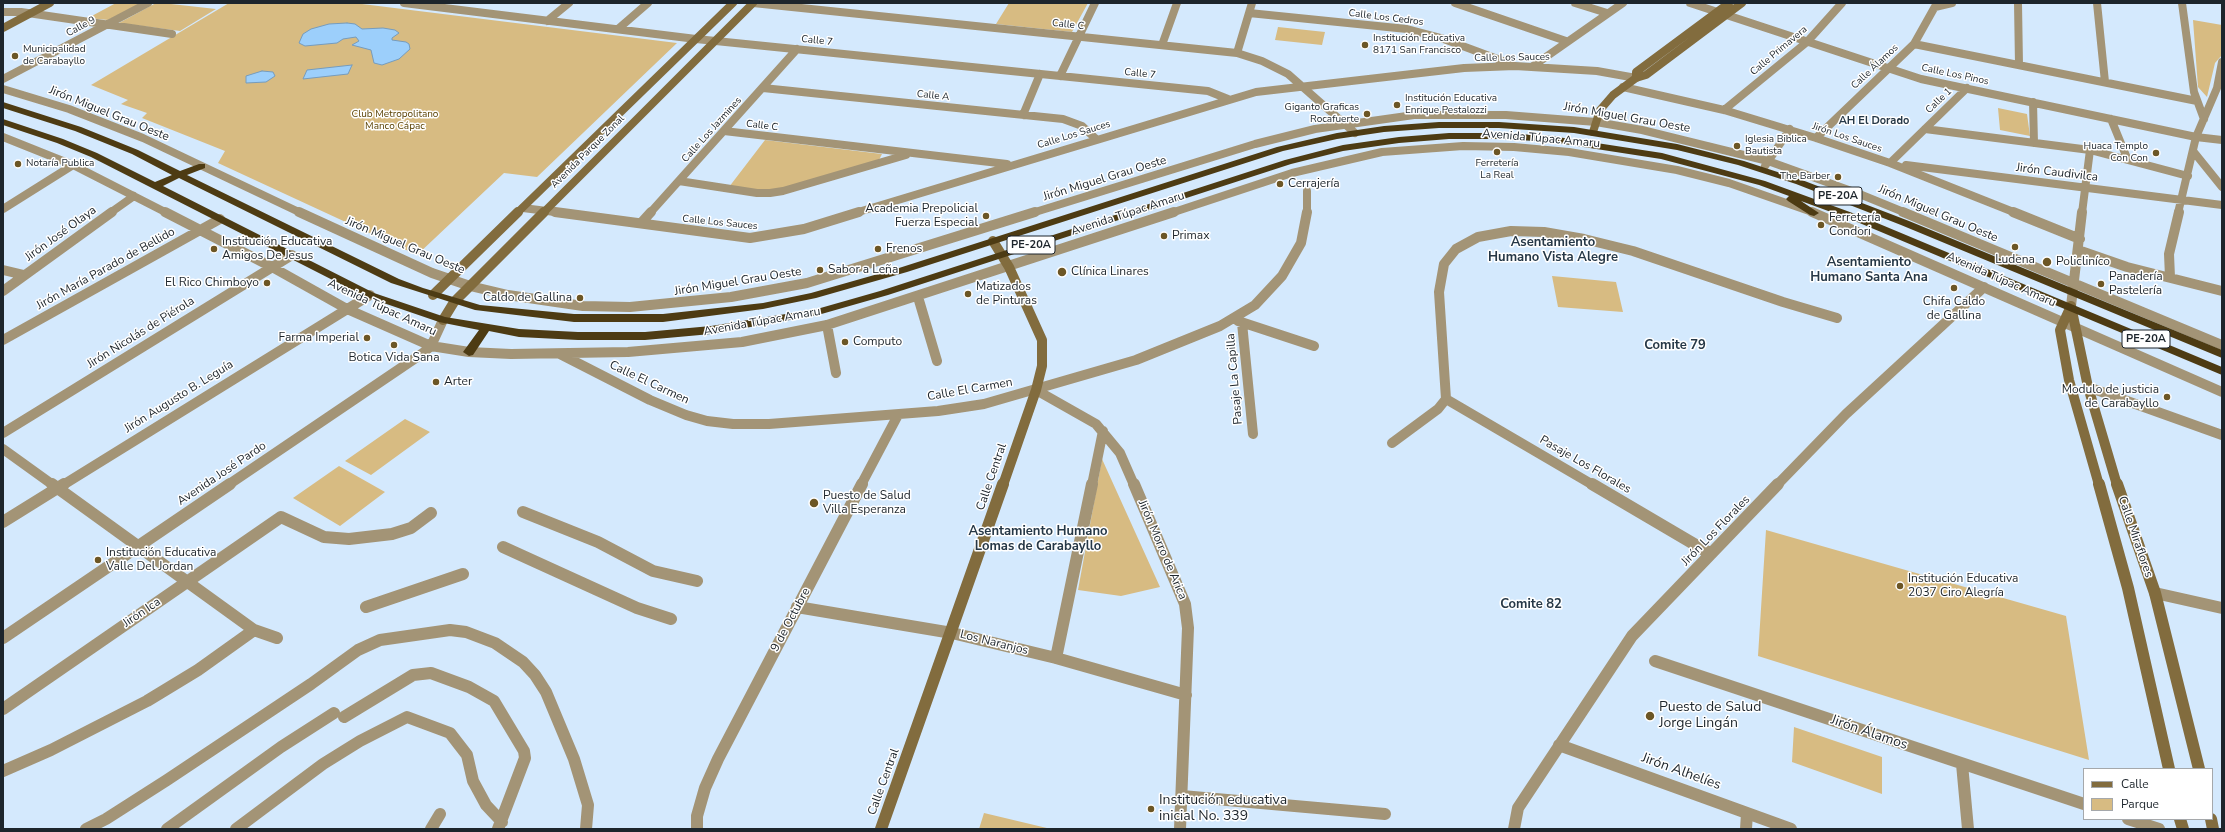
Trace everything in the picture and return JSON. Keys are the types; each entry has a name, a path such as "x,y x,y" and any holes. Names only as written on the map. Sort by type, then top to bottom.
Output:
{"highway":[{"name":"Avenida Túpac Amaru","path":"3,105 78,129 135,152 395,281 454,302 507,312 574,318 656,318 731,311 825,293 1280,149 1355,133 1409,127 1471,124 1528,126 1592,132 1765,165 1855,203 2074,288 2222,354"},
{"name":"Avenida Túpac Amaru","path":"3,122 87,152 370,295 443,320 486,328 548,336 605,336 679,333 738,326 818,312 1002,255 1294,160 1343,148 1399,140 1502,136 1564,140 1669,158 1762,183 1854,217 2071,306 2222,371"},
{"path":"155,186 202,166"},
{"path":"1762,183 1814,213"},
{"path":"469,352 486,328"}],"street":[{"path":"3,21 38,3"},
{"path":"3,28 50,3"},
{"name":"Calle 9","path":"3,79 148,3"},
{"name":"Calle 7","path":"404,3 696,39 1208,91 1228,99"},
{"path":"548,21 569,3"},
{"path":"618,29 648,3"},
{"name":"Avenida Parque Zonal","path":"433,295 733,3"},
{"name":"Avenida Parque Zonal","path":"443,320 454,302 753,3"},
{"name":"Calle C","path":"753,3 1079,37 1162,44 1237,53 1272,65 1304,87 1355,133"},
{"path":"828,11 836,3"},
{"path":"1060,76 1095,3"},
{"path":"1162,44 1177,3"},
{"path":"1237,53 1252,3"},
{"path":"1455,3 1492,14 1566,41"},
{"path":"1575,3 1607,13"},
{"path":"1533,66 1566,41 1623,3"},
{"name":"Calle Los Pinos","path":"1690,3 1886,69 1921,79 2196,137 2222,140"},
{"path":"1636,78 1636,72 1729,3"},
{"path":"1592,132 1600,110 1623,86 1636,78 1646,75 1727,16 1742,3"},
{"name":"Calle Primavera","path":"1724,110 1807,42 1842,3"},
{"path":"1936,5 1952,3"},
{"path":"2018,3 2019,65"},
{"path":"2097,3 2105,82"},
{"path":"2182,3 2194,92 2204,119"},
{"name":"Calle Álamos","path":"1816,138 1886,69 1914,44 1936,5"},
{"path":"3,12 30,13 172,34"},
{"name":"Calle Los Cedros","path":"1249,13 1407,29 1441,38 1515,66"},
{"path":"1914,44 2197,101"},
{"name":"Calle Los Jazmines","path":"641,224 797,49"},
{"path":"2170,277 2169,254 2183,200 2196,137 2219,91 2222,62"},
{"name":"Calle Los Sauces","path":"523,208 750,238 769,236 804,229 1096,139 1256,92 1464,68 1515,66 1615,72 1636,78"},
{"path":"1023,115 1040,74"},
{"name":"Jirón Los Sauces","path":"1623,86 1724,110 1790,129 1890,163 2080,239"},
{"name":"Calle A","path":"763,88 1023,115 1072,122 1082,126 1096,139"},
{"name":"Calle 1","path":"1890,163 1967,88"},
{"name":"Jirón Miguel Grau Oeste","path":"3,89 69,109 143,138 328,226 450,279 470,286 521,298 583,306 630,307 676,304 731,297 808,284 1255,144 1345,123 1414,115 1461,114 1548,117 1596,122 1686,140 1765,165"},
{"path":"2033,102 2034,143"},
{"path":"2111,119 2127,158"},
{"path":"1765,165 1790,129"},
{"path":"1925,129 2090,150 2127,158 2188,176"},
{"name":"Calle C","path":"724,131 1011,165"},
{"name":"Avenida Túpac Amaru","path":"4,139 73,165 272,267 347,309 431,346 469,352 558,353 628,352 720,344 765,338 827,325 918,298 1292,173 1382,152 1414,148 1463,146 1514,147 1568,152 1625,160 1729,183 1814,213 2222,392"},
{"name":"Calle Miraflores","path":"2090,150 2074,288 2071,306 2060,330 2069,380 2128,588 2169,768"},
{"path":"2193,151 2222,187"},
{"path":"679,181 757,193 770,193 783,191 910,154"},
{"name":"Jirón Caudivilca","path":"1890,163 2222,205"},
{"path":"3,209 73,165"},
{"name":"Calle El Carmen","path":"558,353 650,400 686,415 707,421 733,424 769,424 898,415 984,404 1136,360 1220,326 1255,306 1282,276 1301,243 1307,219 1307,191"},
{"name":"Jirón José Olaya","path":"3,290 134,196"},
{"name":"Jirón María Parado de Bellido","path":"3,340 220,219"},
{"name":"Calle Central","path":"881,829 952,633 1036,390 1042,366 1042,340 1009,267 985,229"},
{"path":"1392,443 1438,409 1446,399 1439,292 1444,264 1456,249 1478,237 1511,231 1544,232 1584,239 1634,251 1783,302 1836,318"},
{"path":"2078,250 2127,267 2222,291"},
{"name":"Jirón Nicolás de Piérola","path":"3,433 292,255"},
{"path":"3,270 24,275"},
{"name":"Jirón Los Florales","path":"1514,829 1518,808 1632,636 1846,414 1984,287"},
{"path":"2074,288 2222,345"},
{"name":"Jirón Augusto B. Leguía","path":"3,522 370,295"},
{"path":"918,298 937,361"},
{"name":"Calle Miraflores","path":"2071,306 2074,327 2088,387 2107,456 2155,593 2198,768"},
{"path":"1232,319 1314,346"},
{"path":"431,346 443,320"},
{"name":"Pasaje La Capilla","path":"1242,323 1252,434"},
{"path":"827,325 836,373"},
{"name":"Avenida José Pardo","path":"3,638 139,547 431,346"},
{"path":"2088,387 2222,435"},
{"name":"Jirón Morro de Arica","path":"1036,390 1083,415 1103,431 1120,454 1178,584 1185,604 1188,628 1180,829"},
{"name":"Pasaje Los Florales","path":"1446,399 1711,554"},
{"name":"9 de Octubre","path":"697,829 697,816 706,788 718,759 898,415"},
{"path":"1056,658 1103,431"},
{"path":"3,449 254,630 277,638"},
{"path":"523,512 598,542 653,571 697,581"},
{"name":"Jirón Ica","path":"3,709 281,517 324,537 348,539 392,534 410,528 431,513"},
{"path":"503,547 637,608 671,619"},
{"path":"366,607 463,574"},
{"path":"2155,593 2222,608"},
{"name":"Los Naranjos","path":"797,607 952,633 1056,658 1186,695"},
{"path":"3,771 51,750 147,701 198,670 254,630"},
{"path":"86,829 106,819 167,780 311,684 358,650 380,640 450,630 466,632 495,643 523,662 536,675 546,692 574,759 588,805 586,829"},
{"name":"Jirón Álamos","path":"1655,661 2083,804"},
{"path":"167,829 281,747 413,675 431,673 469,687 494,701 524,751 525,758 500,825"},
{"path":"236,829 323,764 360,741 407,717 450,733 467,755 473,781 486,805 500,825"},
{"name":"Jirón Alhelíes","path":"1559,745 1791,829"},
{"path":"1962,764 1968,829"},
{"path":"1182,796 1385,814"},
{"path":"1746,829 1747,813"},
{"path":"431,829 440,814"},
{"path":"2131,820 2159,829"}],"green space":[{"path":"116,3 142,3 108,20 88,18"},
{"path":"156,3 216,9 180,31 119,23"},
{"name":"Club Metropolitano Manco Cápac","path":"229,3 354,3 677,43 537,177 504,173 417,255 218,163 225,151 142,118 147,113 121,104 128,100 91,85"},
{"path":"1009,3 1088,3 1072,32 996,24"},
{"path":"2193,20 2222,25 2222,55 2215,63 2207,97 2198,87"},
{"path":"1278,27 1325,32 1322,45 1275,40"},
{"path":"1998,108 2027,114 2030,136 2000,130"},
{"path":"765,140 882,154 878,162 771,191 729,187"},
{"path":"1552,276 1616,282 1623,312 1558,307"},
{"path":"405,419 430,432 371,475 345,461"},
{"path":"1102,459 1160,587 1121,596 1078,590"},
{"path":"339,466 385,492 340,526 293,498"},
{"path":"1766,530 2066,616 2089,760 1758,656"},
{"path":"1794,727 1882,757 1882,794 1792,762"},
{"path":"984,813 1051,829 979,829"}],"water":[{"path":"329,24 355,24 362,29 383,28 395,30 399,33 392,38 392,40 406,42 409,44 410,49 399,59 382,65 374,63 371,50 352,45 359,41 356,37 343,39 337,43 305,46 299,43 303,34 311,29"},
{"path":"352,65 348,74 303,79 307,70"},
{"path":"262,71 273,72 275,76 266,82 246,83 246,76"}],"place":[{"name":"Institución Educativa 8171 San Francisco","path":"1365,45"},
{"name":"Municipalidad de Carabayllo","path":"15,56"},
{"name":"Institución Educativa Enrique Pestalozzi","path":"1397,105"},
{"name":"Giganto Graficas Rocafuerte","path":"1367,114"},
{"name":"Iglesia Biblica Bautista","path":"1737,146"},
{"name":"Ferretería La Real","path":"1497,152"},
{"name":"Huaca Templo Con Con","path":"2156,153"},
{"name":"Notaría Publica","path":"18,164"},
{"name":"The Barber","path":"1838,177"},
{"name":"Cerrajería","path":"1280,184"},
{"name":"Academia Prepolicial Fuerza Especial","path":"986,216"},
{"name":"Ferretería Condori","path":"1821,225"},
{"name":"Primax","path":"1164,236"},
{"name":"Ludena","path":"2015,247"},
{"name":"Institución Educativa Amigos De Jesus","path":"214,249"},
{"name":"Frenos","path":"878,249"},
{"name":"Policliníco","path":"2047,262"},
{"name":"Sabor a Leña","path":"820,270"},
{"name":"Clínica Linares","path":"1062,272"},
{"name":"El Rico Chimboyo","path":"267,283"},
{"name":"Panadería Pastelería","path":"2101,284"},
{"name":"Chifa Caldo de Gallina","path":"1954,288"},
{"name":"Matizados de Pinturas","path":"968,294"},
{"name":"Caldo de Gallina","path":"580,298"},
{"name":"Farma Imperial","path":"367,338"},
{"name":"Computo","path":"845,342"},
{"name":"Botica Vida Sana","path":"394,345"},
{"name":"Arter","path":"436,382"},
{"name":"Modulo de justicia de Carabayllo","path":"2167,397"},
{"name":"Puesto de Salud Villa Esperanza","path":"814,503"},
{"name":"Institución Educativa Valle Del Jordan","path":"98,560"},
{"name":"Institución Educativa 2037 Ciro Alegría","path":"1900,586"},
{"name":"Puesto de Salud Jorge Lingán","path":"1650,716"},
{"name":"Institución educativa inicial No. 339","path":"1151,809"}],"district":[{"name":"AH El Dorado","path":"1874,121"},
{"name":"Asentamiento Humano Vista Alegre","path":"1553,250"},
{"name":"Asentamiento Humano Santa Ana","path":"1869,270"},
{"name":"Comite 79","path":"1675,346"},
{"name":"Asentamiento Humano Lomas de Carabayllo","path":"1038,540"},
{"name":"Comite 82","path":"1531,605"}]}
